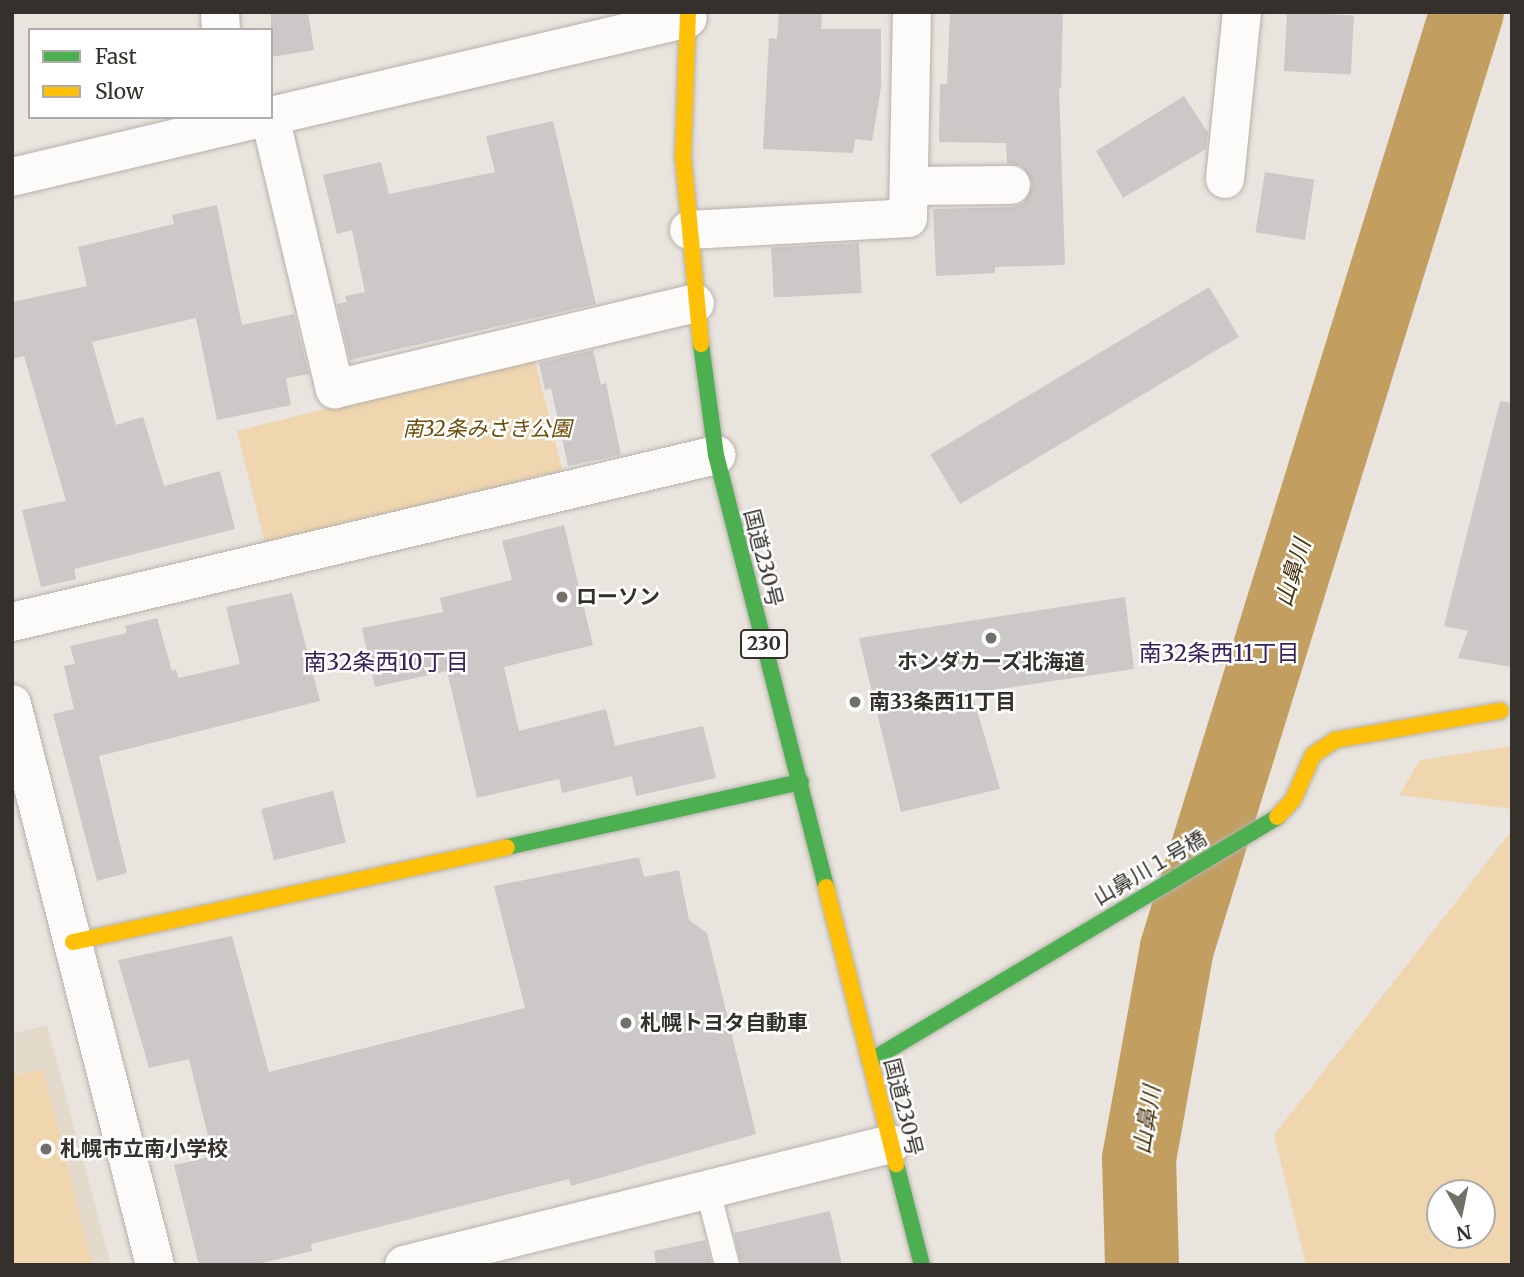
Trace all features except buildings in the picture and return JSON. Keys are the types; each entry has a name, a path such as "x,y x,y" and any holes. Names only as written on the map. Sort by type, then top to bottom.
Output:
{"main road":[{"name":"国道230号","path":"683,14 683,157 695,303 716,455 922,1265"},
{"name":"山鼻川１号橋","path":"870,1061 1080,933 1275,820 1293,800 1313,755 1335,740 1500,711"},
{"path":"73,942 801,782"}],"street":[{"path":"689,230 908,218 912,12"},
{"path":"1225,179 1242,12"},
{"path":"273,114 683,14"},
{"path":"12,177 254,119 335,388 695,303"},
{"path":"909,186 1011,184"},
{"path":"12,622 716,455"},
{"path":"12,704 155,1265"},
{"path":"422,1263 707,1188 891,1144"}],"lane":[{"path":"707,1188 727,1265"}],"shaded area":[{"name":"札幌市立南小学校","path":"47,1025 111,1265 12,1265 12,1034"}],"green space":[{"name":"南32条みさき公園","path":"534,357 562,471 265,545 237,431"},
{"path":"1512,746 1512,809 1399,795 1420,760"},
{"path":"1512,830 1512,1265 1306,1265 1274,1135"},
{"name":"札幌市立南小学校","path":"43,1069 92,1265 12,1265 12,1076"}],"waterway":[{"name":"山鼻川","path":"1142,1265 1139,1159 1177,948 1467,12"}],"traffic: fast":[{"path":"701,344 716,455 826,887"},
{"path":"507,847 801,782"},
{"path":"870,1061 1277,817"},
{"path":"896,1164 922,1265"}],"traffic: slow":[{"path":"688,12 683,157 701,344"},
{"path":"1277,817 1293,800 1313,755 1335,740 1500,711"},
{"path":"73,942 507,847"},
{"path":"826,887 896,1164"}],"place":[{"name":"ローソン","path":"562,597"},
{"name":"ホンダカーズ北海道","path":"991,638"},
{"name":"南33条西11丁目","path":"855,702"},
{"name":"札幌トヨタ自動車","path":"626,1023"},
{"name":"札幌市立南小学校","path":"46,1149"}],"district":[{"name":"南32条西11丁目","path":"1219,653"},
{"name":"南32条西10丁目","path":"386,662"}]}
